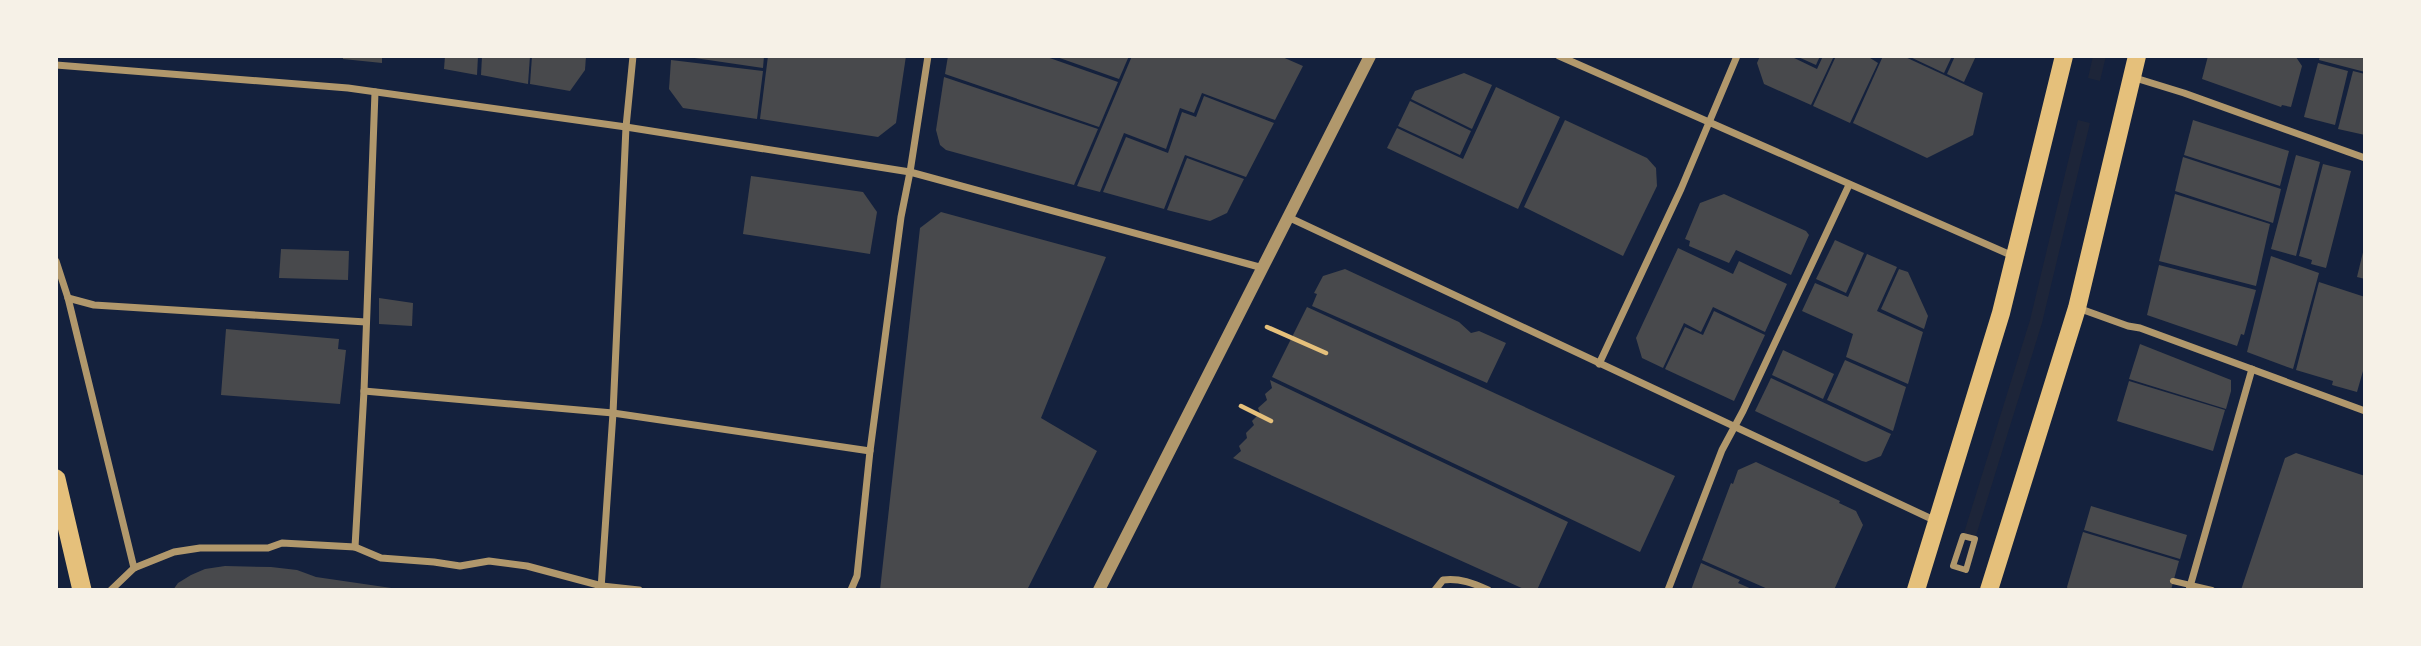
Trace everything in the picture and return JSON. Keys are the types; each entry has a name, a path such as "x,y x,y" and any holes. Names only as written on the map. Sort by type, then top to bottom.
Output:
{"highway":[{"path":"56,479 82,590"}],"main road":[{"path":"1916,590 2001,313 2064,56"},
{"path":"1990,590 2077,308 2137,56"}],"street":[{"path":"602,588 626,127 633,56"},
{"path":"852,590 857,576 870,452 901,217 928,56"},
{"path":"1100,590 1370,56"},
{"path":"1559,56 2015,257"},
{"path":"1599,364 1681,189 1737,56"},
{"path":"56,65 375,92 626,127 910,172 1262,268"},
{"path":"2132,78 2184,93 2365,158"},
{"path":"355,547 364,391 375,92"},
{"path":"1668,590 1717,460 1743,411 1849,184"},
{"path":"1288,217 1936,521"},
{"path":"56,261 68,298 134,568"},
{"path":"68,298 94,304 366,322"},
{"path":"2077,308 2140,328 2365,411"},
{"path":"2189,590 2252,369"},
{"path":"364,391 613,414 870,452"},
{"path":"1963,536 1975,540 1966,570 1953,566 1963,536"},
{"path":"111,590 134,568 174,552 200,548 268,548 282,542 355,547 381,558 460,566 489,562 527,566 602,588 639,590"},
{"path":"1435,590 1443,580 1455,579 1488,590"},
{"path":"2173,581 2213,590"}],"path":[{"path":"1267,327 1326,353"},
{"path":"1241,406 1271,421"}],"shaded area":[{"path":"2093,56 2106,56 2100,81 2088,78"},
{"path":"2078,120 2090,123 2042,323 1975,539 1963,536 2030,320"}],"building":[{"path":"343,56 382,56 382,63 343,59"},
{"path":"445,56 478,56 477,75 444,69"},
{"path":"482,56 530,56 528,84 481,75"},
{"path":"532,56 586,56 585,70 570,91 530,84"},
{"path":"681,56 764,56 763,68"},
{"path":"768,56 906,56 896,123 878,137 760,119"},
{"path":"948,56 1044,56 1118,82 1099,127 945,74"},
{"path":"1054,56 1129,56 1119,79"},
{"path":"1132,56 1280,56 1303,66 1275,120 1202,93 1194,113 1180,108 1166,149 1124,133 1100,192 1077,186"},
{"path":"1760,56 1790,56 1817,69 1823,56 1834,56 1811,105 1764,84 1757,63"},
{"path":"1796,56 1820,56 1816,65"},
{"path":"1836,56 1867,56 1878,63 1850,123 1813,106"},
{"path":"1883,56 1903,56 1983,93 1973,135 1927,158 1853,123"},
{"path":"1908,56 1952,56 1944,73"},
{"path":"1955,56 1976,56 1964,82 1947,74"},
{"path":"2208,56 2296,57 2302,66 2291,107 2281,107 2202,79"},
{"path":"2320,56 2365,56 2365,72 2319,60"},
{"path":"671,60 763,71 757,119 683,108 669,89"},
{"path":"2318,63 2348,71 2335,125 2304,117"},
{"path":"2353,71 2365,74 2365,135 2338,129"},
{"path":"1464,73 1492,85 1472,129 1411,99 1415,91"},
{"path":"944,77 1098,129 1074,185 946,150 940,145 936,130"},
{"path":"1496,87 1560,117 1518,209 1387,148 1397,128 1463,159"},
{"path":"1204,96 1274,123 1246,177 1185,155 1164,209 1103,192 1126,137 1168,153 1182,112 1196,117"},
{"path":"1410,101 1471,131 1460,155 1398,126"},
{"path":"1565,120 1647,158 1656,168 1657,186 1623,256 1524,207"},
{"path":"2193,120 2289,151 2280,186 2184,155"},
{"path":"2296,155 2320,162 2296,256 2271,249"},
{"path":"2183,157 2281,189 2273,223 2175,191"},
{"path":"1187,158 1244,179 1227,213 1210,221 1167,210"},
{"path":"2323,164 2351,171 2326,268 2311,264 2312,260 2299,256"},
{"path":"751,176 863,192 877,212 870,254 743,234"},
{"path":"1724,194 1806,231 1809,235 1791,275 1736,250 1729,263 1689,246 1690,241 1685,239 1700,203"},
{"path":"2175,194 2270,224 2256,286 2159,261"},
{"path":"941,212 1106,257 1041,418 1097,451 1027,590 880,590 920,228"},
{"path":"1835,240 1864,253 1846,293 1816,279"},
{"path":"1678,248 1733,274 1739,261 1787,284 1765,332 1713,307 1701,332 1684,323 1663,368 1642,358 1636,338"},
{"path":"2365,248 2365,279 2357,277"},
{"path":"281,249 349,251 348,280 279,278"},
{"path":"1867,254 1897,267 1877,311 1923,332 1908,384 1846,357 1853,334 1802,311 1815,283 1848,297"},
{"path":"2271,256 2319,273 2293,369 2247,352"},
{"path":"2159,265 2256,290 2244,335 2241,334 2237,346 2147,315"},
{"path":"1345,269 1459,322 1471,333 1479,331 1506,343 1487,383 1312,306 1317,294 1314,293 1323,276"},
{"path":"1899,269 1908,272 1928,316 1924,329 1881,309"},
{"path":"2319,282 2365,297 2365,364 2357,392 2332,385 2333,381 2296,370"},
{"path":"379,298 413,303 412,326 379,324"},
{"path":"1307,307 1675,476 1640,552 1272,377"},
{"path":"1714,311 1765,335 1734,401 1665,369 1685,327 1703,335"},
{"path":"226,329 339,339 338,349 346,350 340,404 221,395"},
{"path":"2140,344 2231,380 2226,409 2129,379"},
{"path":"1783,350 1834,374 1823,399 1772,375"},
{"path":"1845,360 1906,387 1893,431 1827,400"},
{"path":"1771,378 1891,434 1881,456 1862,461 1755,411"},
{"path":"1270,380 1568,522 1537,590 1526,590 1233,458 1241,451 1239,446 1254,425 1252,421 1260,413 1258,408 1267,400 1265,394 1272,388"},
{"path":"2129,381 2225,410 2213,451 2117,421"},
{"path":"2296,453 2365,476 2365,590 2241,590 2285,458"},
{"path":"1756,462 1856,511 1863,525 1834,590 1770,590 1702,560 1738,470"},
{"path":"2091,506 2187,535 2180,559 2084,530"},
{"path":"2083,532 2179,561 2171,590 2068,590"},
{"path":"1701,563 1740,580 1738,583 1754,590 1691,590"},
{"path":"225,566 297,570 316,577 405,590 173,590 178,583 191,575 205,569"}]}
